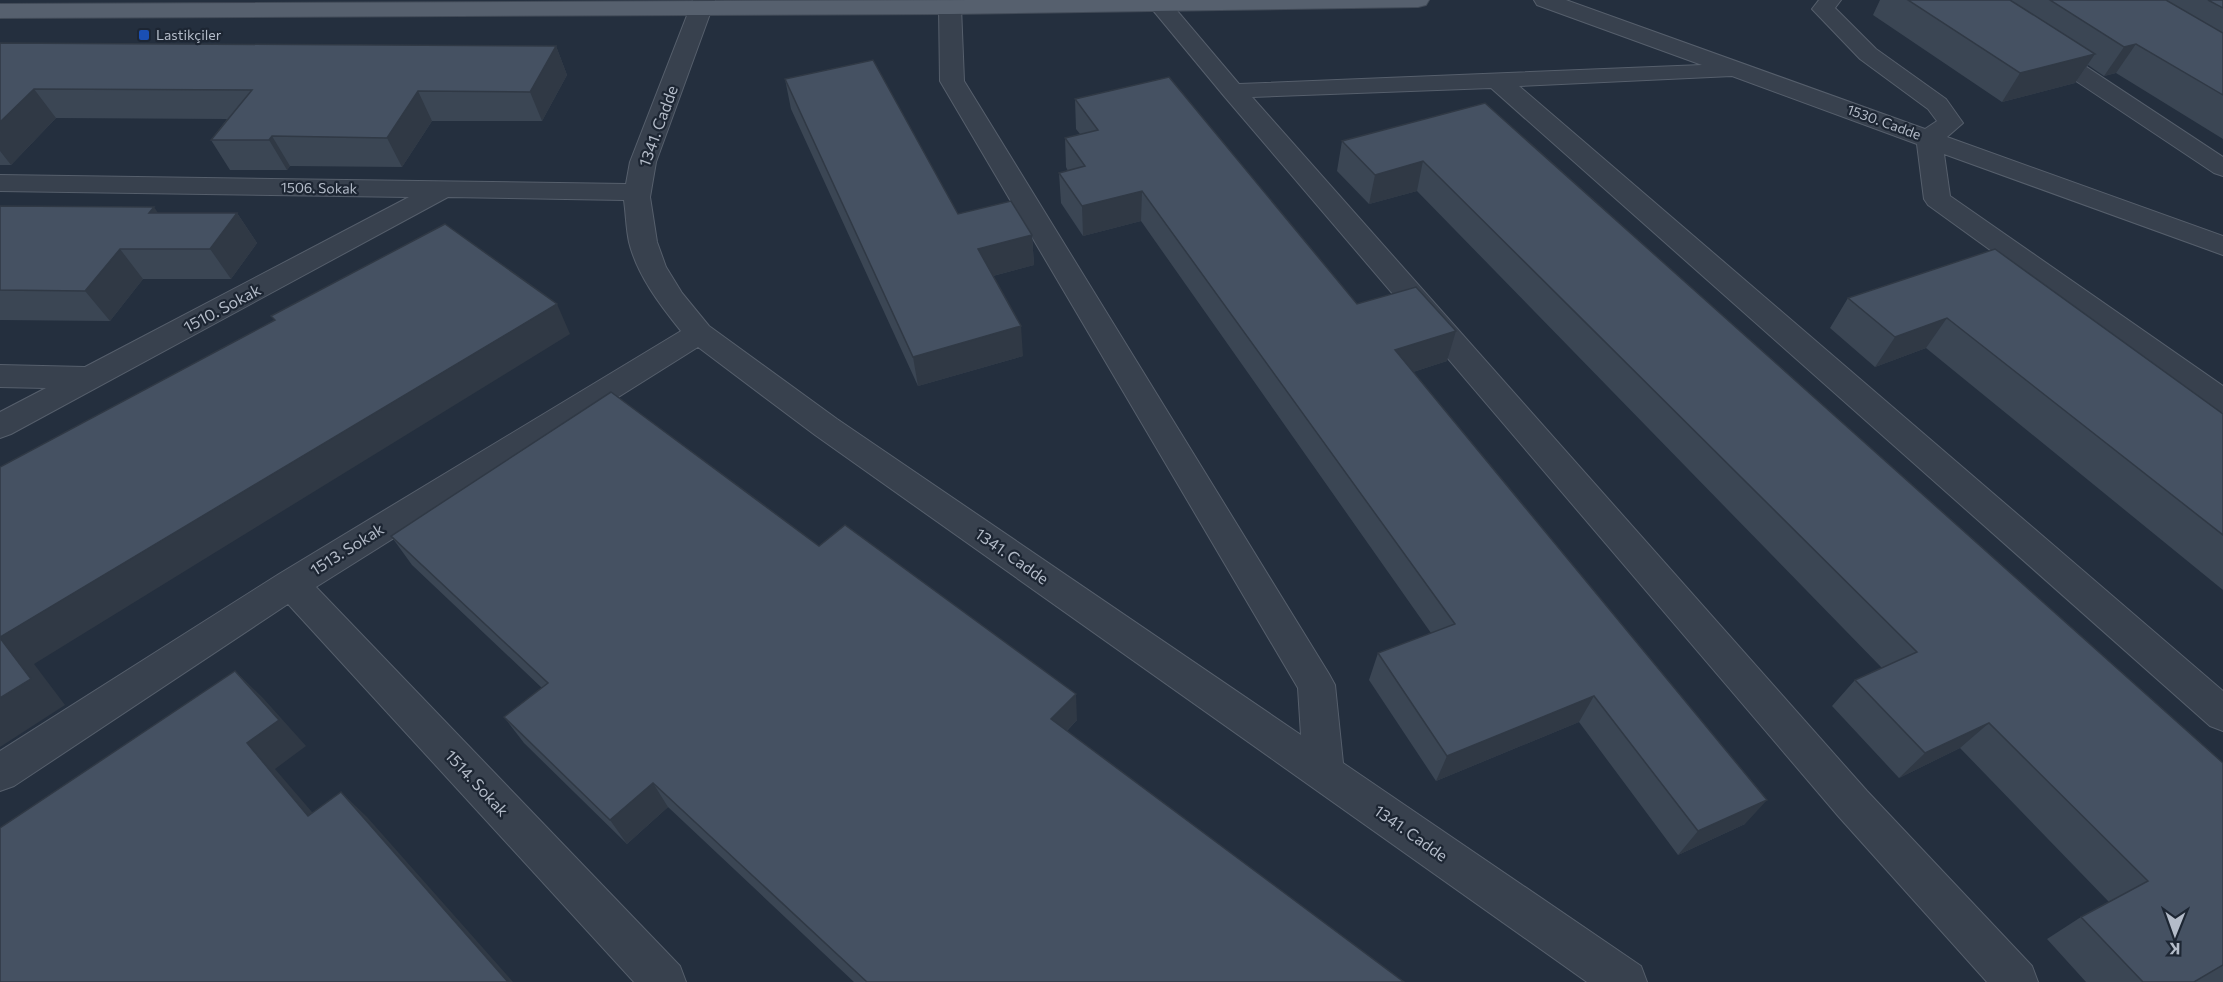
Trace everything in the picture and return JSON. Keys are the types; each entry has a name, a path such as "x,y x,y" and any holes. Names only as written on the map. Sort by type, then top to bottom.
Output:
{"main road":[{"path":"0,10 703,4 950,7 1054,3 1160,4 1418,0"}],"street":[{"name":"1530. Cadde","path":"1545,0 2223,246"},
{"path":"1830,0 1823,9 1868,54 1936,104 1951,123 1929,138 1937,199 2223,402"},
{"path":"1970,0 2223,168"},
{"name":"1341. Cadde","path":"703,4 643,162 638,192 639,221 643,242 652,267 672,300 699,333 825,428 1324,773 1599,975"},
{"path":"1160,4 1853,804 2016,982"},
{"path":"950,7 952,81 1316,685 1324,773"},
{"path":"1233,91 1741,70"},
{"path":"1497,80 2223,714"},
{"name":"1506. Sokak","path":"0,183 638,192"},
{"name":"1510. Sokak","path":"0,426 444,189"},
{"name":"1513. Sokak","path":"0,773 291,584 699,333"},
{"path":"0,376 93,378"},
{"name":"1514. Sokak","path":"291,584 664,982"}],"building":[{"path":"1908,0 2010,0 2095,54 2020,73"},
{"path":"2050,0 2166,0 2223,33 2223,95 2136,44 2124,47"},
{"path":"2208,0 2223,0 2223,8"},
{"path":"0,43 556,46 530,92 418,91 387,138 272,136 269,140 211,140 252,90 34,89 0,122"},
{"path":"873,60 958,214 1011,201 1032,235 978,249 1021,326 913,357 785,79"},
{"path":"1169,77 1357,304 1416,287 1456,331 1395,350 1767,800 1698,831 1594,696 1447,756 1378,653 1455,624 1142,191 1082,206 1059,173 1085,166 1065,138 1098,130 1075,99"},
{"path":"1485,103 2223,763 2223,965 2194,982 2143,982 2081,917 2148,881 1989,723 1925,753 1855,680 1917,652 1423,161 1375,175 1342,141"},
{"path":"0,206 154,207 149,213 237,213 210,249 120,249 85,291 0,290"},
{"path":"445,224 557,304 0,637 0,467 275,320 271,316"},
{"path":"1995,249 2223,414 2223,535 1947,318 1895,337 1848,298"},
{"path":"611,392 819,546 845,525 1076,694 1051,719 1404,982 867,982 653,783 610,820 504,717 548,683 391,536"},
{"path":"0,638 31,679 0,698"},
{"path":"235,671 279,720 247,743 308,816 341,792 508,982 0,982 0,828"}],"place":[{"name":"Lastikçiler","path":"144,35"}]}
